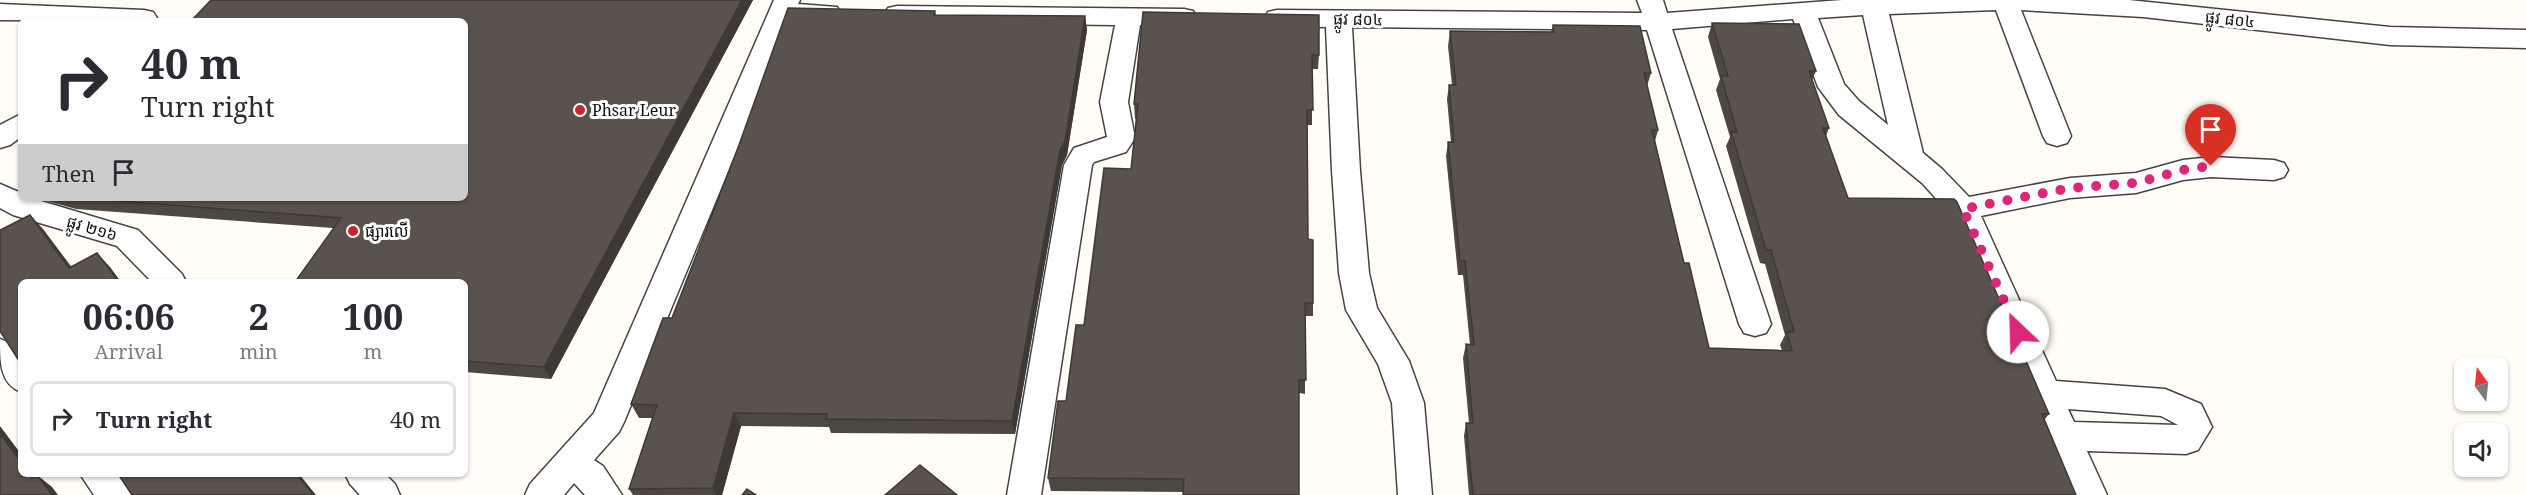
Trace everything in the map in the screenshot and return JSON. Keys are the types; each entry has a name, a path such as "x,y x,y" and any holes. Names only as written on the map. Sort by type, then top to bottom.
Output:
{"street":[{"name":"ផ្លូវ ៨០៤","path":"1258,18 1340,19 1752,8 1802,10 2005,1 2143,9 2222,9 2390,36 2526,39"},
{"path":"2005,1 2057,136"},
{"path":"542,495 607,422 784,6 866,13 1211,17"},
{"path":"1874,6 1909,155"},
{"path":"1802,10 1832,87 1849,108 1909,155 1963,209 2090,495"},
{"path":"1653,11 1755,324"},
{"path":"0,12 148,13"},
{"path":"1024,495 1078,165 1084,155 1116,145 1121,138 1114,102 1129,16"},
{"path":"1340,19 1346,171 1354,273 1362,310 1393,361 1408,403 1415,495"},
{"path":"0,138 18,126"},
{"path":"1963,209 2070,188 2136,183 2183,170 2211,166 2274,170"},
{"name":"ផ្លូវ ២១៦","path":"0,195 23,207 127,238 168,279"},
{"path":"0,352 18,375"},
{"path":"2045,394 2165,403 2189,414 2195,427 2186,440 2064,436"},
{"path":"570,464 591,476 605,495"},
{"path":"100,477 116,495"},
{"path":"365,477 383,495"}],"building":[{"name":"Phsar Leur","path":"211,0 742,0 544,367 468,361 468,279 297,279 341,218 118,201 468,201 468,18 194,18"},
{"path":"788,8 935,11 934,15 1085,16 1065,141 1060,150 1012,421 826,419 827,414 734,413 713,488 629,489 657,405 631,404 663,318 672,318 739,145"},
{"path":"1143,12 1319,15 1319,55 1312,55 1313,110 1307,110 1308,239 1313,240 1313,303 1305,303 1306,380 1299,380 1299,495 1183,495 1184,479 1048,478 1058,401 1066,401 1076,325 1084,325 1104,168 1131,169 1138,104 1134,104"},
{"path":"1712,23 1799,24 1816,71 1809,71 1829,128 1823,128 1848,198 1954,199 1957,202 2049,414 2042,414 2076,495 1473,495 1466,423 1473,423 1466,344 1474,345 1465,261 1460,261 1448,142 1454,142 1449,85 1456,85 1450,31 1554,32 1553,25 1640,26 1651,73 1644,73 1658,130 1652,130 1684,263 1689,263 1709,348 1792,351 1787,332 1794,332 1771,250 1766,250 1731,132 1737,132 1721,76 1728,76"},
{"path":"30,215 69,268 97,253 117,279 18,279 18,359 0,331 0,230"},
{"path":"0,434 18,458 18,477 38,477 52,495 0,495"},
{"path":"920,465 957,495 885,495"},
{"path":"120,477 299,477 313,495 132,495"},
{"path":"747,489 756,495 742,495"}],"place":[{"name":"Phsar Leur","path":"580,110"},
{"name":"ផ្សារលើ","path":"353,231"}],"route":[{"path":"2018,332 1963,209 2070,188 2136,183 2183,170 2211,166"}]}
